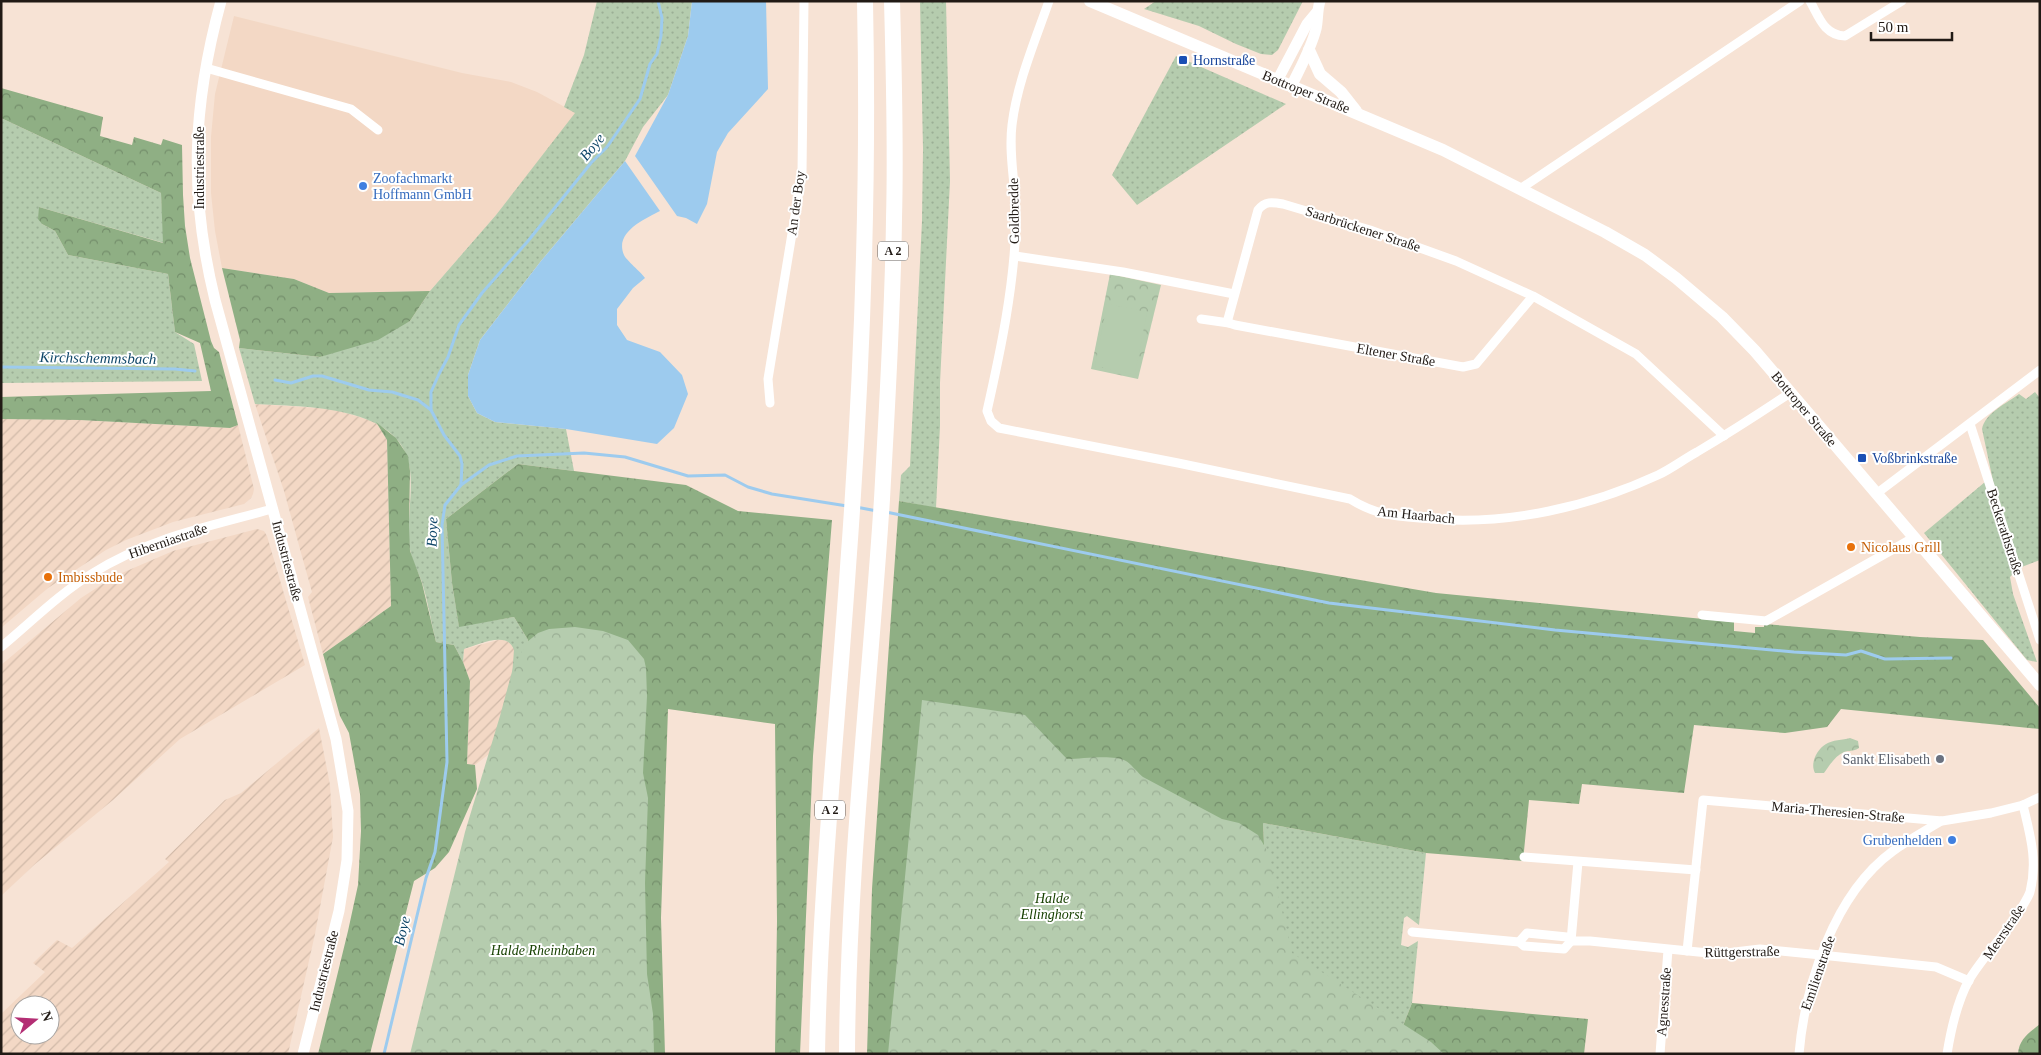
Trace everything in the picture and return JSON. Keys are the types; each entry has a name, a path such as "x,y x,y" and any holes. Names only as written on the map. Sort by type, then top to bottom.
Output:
{"highway":[{"name":"A 2","path":"818,1054 823,904 853,497 860,372 867,110 865,1"},
{"name":"A 2","path":"847,1054 851,907 882,500 894,218 895,110 892,1"}],"main road":[{"name":"Bottroper Straße","path":"1090,1 1443,150 1613,236 1645,255 1676,278 1722,317 1745,340 2040,685"},
{"path":"1309,50 1320,74 1341,92 1357,113"}],"street":[{"name":"Industriestraße","path":"222,1 206,68 196,149 197,193 203,244 218,310 329,713 342,768 348,811 347,860 339,911 303,1054"},
{"name":"An der Boy","path":"770,403 768,379 802,173 804,1"},
{"name":"Goldbredde","path":"993,424 987,411 1009,302 1015,256 1016,221 1011,127 1016,101 1049,1"},
{"path":"1520,189 1800,1"},
{"path":"1810,1 1828,32 1835,36 1845,36 1902,1"},
{"path":"1277,81 1318,7"},
{"path":"1291,87 1309,50 1317,27 1318,7"},
{"path":"206,68 351,109 378,130"},
{"name":"Saarbrückener Straße","path":"1234,294 1258,210 1263,204 1271,202 1283,204 1336,219 1456,260 1533,296 1636,354 1724,436"},
{"path":"1015,256 1123,272 1234,294 1228,319 1229,324"},
{"name":"Eltener Straße","path":"1201,319 1463,367 1476,364 1533,296"},
{"path":"1876,494 2040,370"},
{"name":"Am Haarbach","path":"993,424 1003,429 1350,499 1367,509 1386,515 1458,521 1536,513 1562,508 1611,494 1659,474 1724,436 1790,393"},
{"name":"Beckerathstraße","path":"1970,424 2040,640"},
{"name":"Hiberniastraße","path":"1,647 72,588 93,573 120,558 160,540 272,509"},
{"path":"1702,615 1766,621 1913,538"},
{"name":"Maria-Theresien-Straße","path":"1687,951 1703,800 1942,821 2024,805 2040,797"},
{"name":"Meerstraße","path":"1947,1054 1956,1016 1969,981 2011,925 2029,894 2034,848 2024,805"},
{"name":"Emilienstraße","path":"1799,1054 1801,1025 1808,992 1821,955 1836,922 1857,889 1873,869 1892,852 1942,821"},
{"path":"1524,857 1696,870"},
{"path":"1571,941 1578,862"},
{"name":"Rüttgerstraße","path":"1412,932 1519,942 1524,946 1564,949 1571,941 1590,941 1718,954 1760,949 1936,967 1969,981"},
{"name":"Agnesstraße","path":"1660,1054 1668,950"}],"shaded area":[{"path":"234,16 462,73 511,82 537,92 576,113 496,215 430,291 329,293 294,279 222,268 215,231 211,193 211,137 215,94"},
{"path":"255,404 333,409 376,422 387,440 391,606 323,654 308,597 312,592 284,491"},
{"path":"1,419 80,420 229,428 238,425 254,489 253,494 244,504 173,522 126,540 106,550 48,588 1,628"},
{"path":"257,529 264,531 267,536 305,665 180,739 113,800 34,865 1,896 1,665 81,598 115,576 173,551"},
{"path":"502,639 512,644 515,650 507,740 475,765 467,764 470,681 463,662 464,649"},
{"path":"319,728 330,785 333,837 315,934 288,1054 1,1054 1,1014 10,1005 10,1045 60,1045 60,995 21,995 45,972 33,963 57,940 72,948 169,862 165,859 225,800 241,793"}],"green space":[{"path":"597,1 692,1 688,36 668,95 643,127 625,161 541,261 480,340 468,375 468,396 477,413 495,422 566,429 574,471 518,464 446,519 452,583 459,626 514,617 528,640 507,740 514,650 511,644 506,641 492,640 464,649 463,662 454,645 436,642 422,582 410,550 411,480 403,448 390,432 371,421 348,413 298,406 255,404 239,348 320,357 410,321 430,291 496,215 575,113 564,107 584,55"},
{"path":"920,1 946,1 950,181 936,508 899,501 901,475 910,466 922,221 923,149"},
{"path":"1156,1 1303,1 1278,50 1272,55 1261,54 1199,26 1144,9"},
{"path":"1176,56 1286,104 1137,205 1112,175"},
{"path":"1,88 103,117 100,136 132,145 134,137 161,145 163,139 182,145 185,226 190,258 211,341 214,348 219,352 238,425 230,428 80,420 1,419 1,397 211,391 200,343 175,332 168,274 68,255 55,231 42,224 38,219 39,207 163,243 161,193 1,118"},
{"path":"1,118 161,193 164,243 39,207 42,224 55,231 68,255 168,274 175,332 194,344 202,381 1,383"},
{"path":"222,268 294,279 329,293 430,291 410,321 378,340 320,357 239,348 240,340"},
{"path":"1110,274 1161,285 1138,379 1091,369"},
{"path":"1107,304 1147,312 1135,374 1095,366"},
{"path":"2035,392 2040,398 2040,560 2019,568 1993,481 1982,429 1987,418 2003,405 2019,394 2026,399"},
{"path":"376,422 396,438 408,456 410,471 410,551 422,583 436,642 454,645 470,681 467,764 475,765 477,789 449,852 435,868 414,881 370,1054 318,1054 358,885 361,831 360,794 349,733 340,716 323,654 391,606 387,440"},
{"path":"518,464 686,485 738,511 832,520 813,756 800,1054 775,1054 777,921 775,724 668,709 661,918 665,1054 458,1054 528,640 514,617 459,627 452,583 446,519"},
{"path":"1985,482 2014,573 2010,577 2013,594 2037,662 2027,660 1924,533"},
{"path":"899,501 1436,593 1734,622 1734,631 1755,633 1755,627 1764,627 1764,624 1920,637 1983,640 2040,708 2040,729 1841,709 1827,727 1785,733 1694,725 1684,793 1582,784 1579,804 1529,800 1523,861 1426,853 1263,823 1269,949 1395,1046 1412,1003 1588,1019 1584,1054 867,1054 872,889"},
{"name":"Halde Rheinbaben","path":"575,627 603,631 628,640 644,659 646,668 647,696 643,773 648,798 645,883 647,974 653,1014 654,1054 410,1054 465,832 513,668 527,642 538,633 549,629"},
{"name":"Halde Ellinghorst","path":"922,700 1025,715 1067,759 1106,757 1126,761 1143,777 1222,819 1239,823 1258,835 1268,852 1292,953 1431,1042 1444,1054 888,1054"},
{"path":"1850,738 1858,741 1859,748 1846,751 1838,756 1824,773 1815,773 1814,761 1822,747 1831,742"},
{"path":"1263,823 1426,853 1419,925 1407,916 1404,918 1401,945 1408,947 1418,941 1412,1003 1395,1046 1269,949"},
{"path":"2040,1024 2040,1054 2018,1054 2022,1040"}],"water":[{"path":"692,1 766,1 768,89 728,133 717,152 707,204 697,224 677,216 635,156 668,95 688,36"},
{"path":"625,161 660,211 639,222 627,233 623,240 624,255 645,278 633,288 617,309 617,325 627,340 660,352 682,375 688,394 674,428 657,444 566,429 495,422 477,413 468,396 468,375 480,340 541,261"}],"waterway":[{"name":"Boye","path":"384,1054 426,878 435,852 447,762 442,525 445,505 461,485 462,464 460,456 444,435 431,410 431,392 448,357 459,325 482,293 528,241 591,163 607,147 640,99 650,64 657,54 661,36 662,18 658,1"},
{"name":"Kirchschemmsbach","path":"1,367 175,369 195,371"},
{"name":"Kirchschemmsbach","path":"275,380 291,383 313,376 322,376 369,390 392,392 418,400 431,410"},
{"path":"461,485 489,465 517,456 584,453 625,457 688,476 725,475 748,487 772,494 847,506"},
{"path":"856,507 877,511"},
{"path":"886,512 1329,603 1555,630 1794,652 1846,655 1861,651 1885,659 1951,658"}],"place":[{"name":"Hornstraße","path":"1183,60"},
{"name":"Zoofachmarkt Hoffmann GmbH","path":"363,186"},
{"name":"Voßbrinkstraße","path":"1862,458"},
{"name":"Nicolaus Grill","path":"1851,547"},
{"name":"Imbissbude","path":"48,577"},
{"name":"Sankt Elisabeth","path":"1940,759"},
{"name":"Grubenhelden","path":"1952,840"}]}
